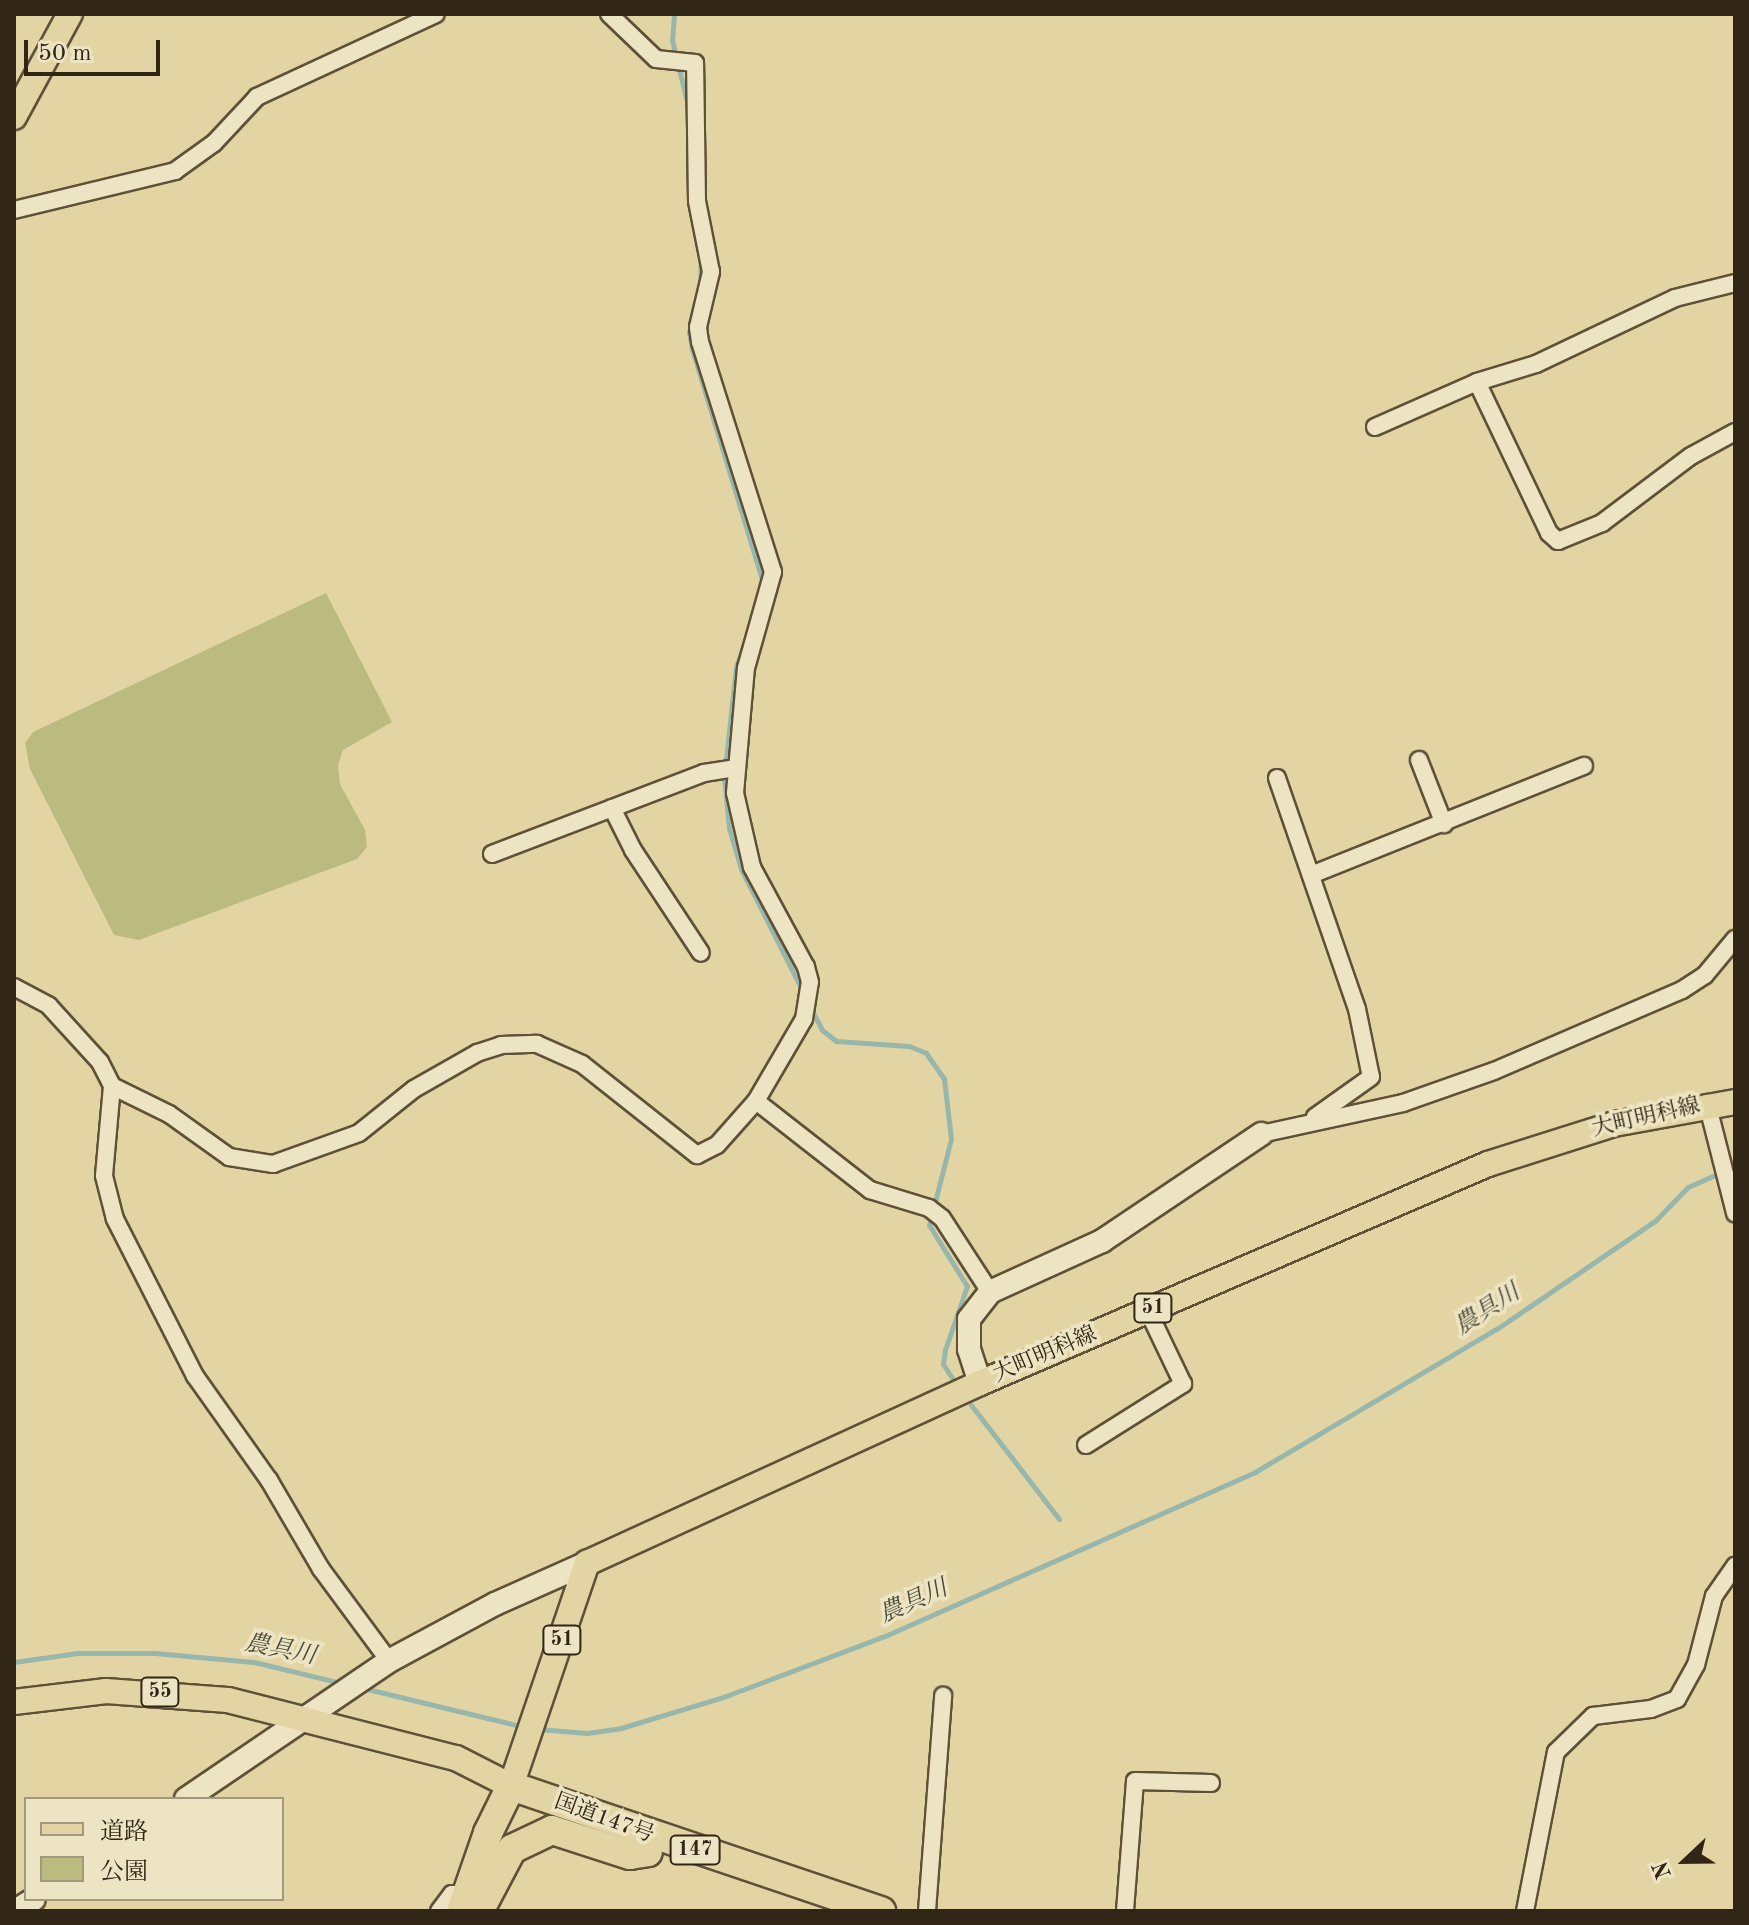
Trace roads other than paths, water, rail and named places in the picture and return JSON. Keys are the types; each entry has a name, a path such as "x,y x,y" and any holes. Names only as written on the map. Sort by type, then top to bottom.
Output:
{"highway":[{"name":"国道147号","path":"511,1786 557,1820 824,1911"},
{"name":"国道147号","path":"511,1786 881,1911"},
{"path":"479,1906 488,1833 511,1786"},
{"name":"147","path":"479,1906 512,1849 552,1830 630,1855 648,1852"}],"main road":[{"path":"14,117 70,14"},
{"name":"大町明科線","path":"587,1563 980,1383 1488,1164 1597,1128 1707,1103 1735,1102"},
{"name":"51","path":"511,1786 587,1563"},
{"name":"55","path":"14,1702 106,1691 151,1691 314,1710 456,1758 511,1786"}],"street":[{"path":"14,210 175,171 214,143 257,97 436,14"},
{"path":"112,1086 169,1114 229,1157 273,1164 359,1133 414,1089 501,1045 537,1044 562,1052 690,1154 703,1155 717,1145 756,1101 804,1019 810,982 745,849 734,768 743,726 746,668 773,572 700,342 698,327 711,272 697,201 695,63 656,59 609,14"},
{"path":"1375,427 1477,382 1536,364 1675,298 1735,283"},
{"path":"1477,382 1549,533 1558,541 1602,523 1691,456 1735,432"},
{"path":"1419,760 1444,824"},
{"path":"1311,875 1584,766"},
{"path":"492,854 704,773 734,768"},
{"path":"1277,778 1357,1009 1371,1077 1314,1119"},
{"path":"612,808 633,850 701,953"},
{"path":"980,1383 969,1349 969,1319 990,1292 1102,1241 1261,1134 1314,1119 1403,1103 1509,1065 1682,990 1705,975 1735,939"},
{"path":"14,987 49,1006 100,1062 112,1086 104,1176 115,1219 195,1376 269,1480 380,1667"},
{"path":"756,1101 870,1190 929,1208 942,1218 990,1292"},
{"path":"1707,1103 1734,1207"},
{"path":"1086,1445 1183,1384 1148,1311"},
{"path":"189,1797 380,1667 495,1604 587,1563"},
{"path":"1525,1911 1556,1752 1593,1716 1651,1709 1677,1699 1696,1665 1714,1596 1735,1566"},
{"path":"927,1911 943,1696"},
{"path":"1125,1911 1135,1781 1211,1783"},
{"path":"439,1911 452,1894 479,1906"}],"waterway":[{"path":"674,14 672,40 688,106"},
{"path":"689,164 690,202"},
{"path":"700,285 701,259"},
{"path":"696,302 689,332 692,349 763,583"},
{"path":"750,627 736,667 724,777 729,828 741,869 803,992"},
{"path":"811,1009 822,1030 836,1041 909,1046 926,1053 944,1079 951,1139 929,1225 967,1286 945,1350 943,1364 952,1378"},
{"name":"農具川","path":"538,1729 587,1733 621,1728 726,1696 885,1636 1255,1472 1498,1328 1655,1221 1688,1187 1735,1166"},
{"path":"971,1405 1059,1519"},
{"name":"農具川","path":"14,1662 77,1653 155,1653 254,1662 341,1683"},
{"name":"農具川","path":"363,1688 524,1727"}]}
